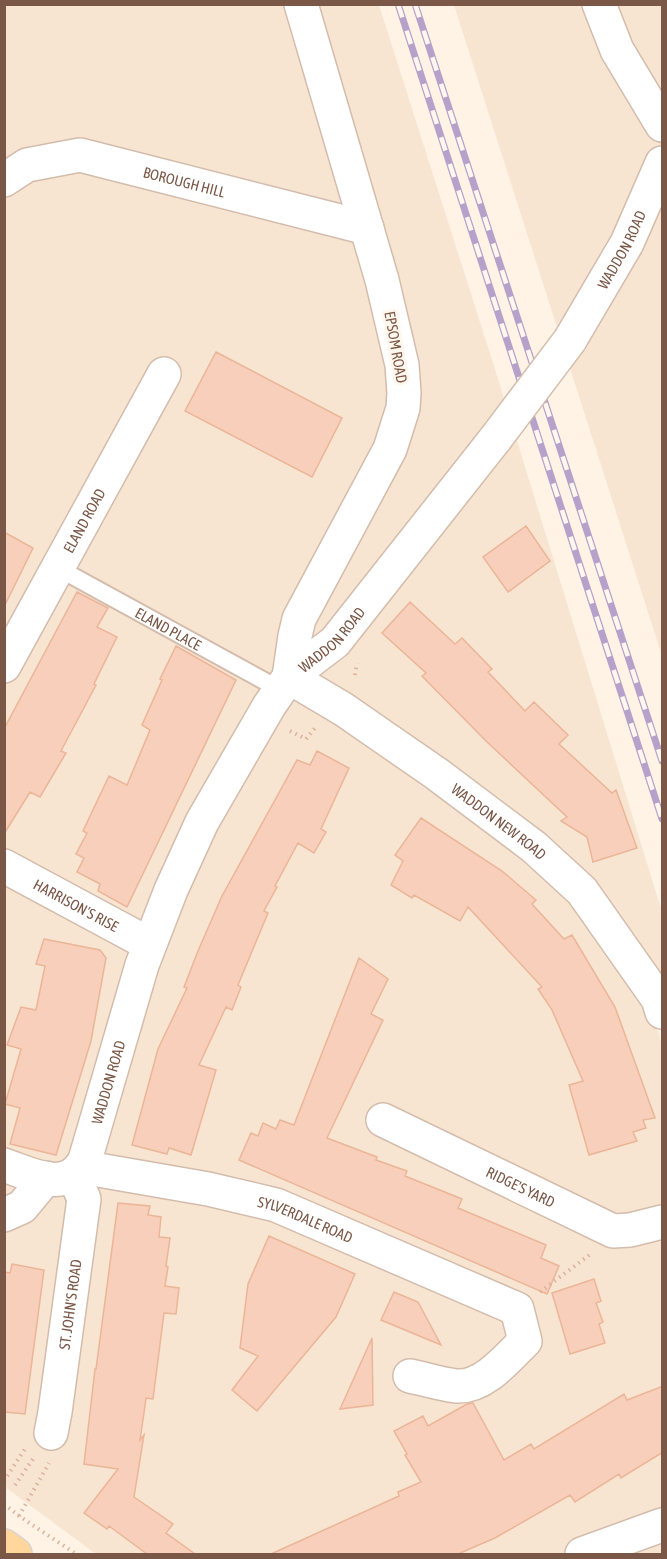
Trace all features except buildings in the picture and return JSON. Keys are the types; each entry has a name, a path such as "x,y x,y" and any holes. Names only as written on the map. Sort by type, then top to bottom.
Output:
{"main road":[{"path":"4,1546 15,1554"}],"street":[{"name":"EPSOM ROAD","path":"284,683 299,619 390,450 403,408 402,365 382,280 301,4"},
{"path":"599,4 617,50 663,125"},
{"name":"BOROUGH HILL","path":"4,180 27,165 80,155 367,228"},
{"name":"WADDON ROAD","path":"4,1215 22,1207 67,1174 87,1154 111,1065 149,944 171,890 202,822 284,683 335,642 570,340 627,243 663,163"},
{"name":"ELAND ROAD","path":"4,666 164,374"},
{"name":"WADDON NEW ROAD","path":"284,683 343,709 437,774 534,847 582,891 658,999 663,1012"},
{"name":"HARRISON'S RISE","path":"4,866 149,944"},
{"name":"RIDGE'S YARD","path":"383,1120 613,1231"},
{"name":"SYLVERDALE ROAD","path":"4,1165 208,1189 276,1204 517,1309"},
{"name":"ST. JOHN'S ROAD","path":"41,1449 55,1412 84,1199 67,1174"},
{"path":"613,1231 630,1230 663,1222"},
{"path":"410,1376 458,1386 482,1379 525,1341 517,1309"},
{"path":"582,1554 663,1525"}],"lane":[{"name":"ELAND PLACE","path":"58,568 284,683"}],"path":[{"path":"287,729 306,739 317,726"},
{"path":"517,1309 597,1250 613,1231"},
{"path":"4,1481 41,1449"},
{"path":"15,1485 41,1449"},
{"path":"19,1516 48,1467 41,1449"},
{"path":"4,1504 76,1554"}],"shaded area":[{"path":"5,5 379,5 494,366 662,912 662,974 648,1001 662,1045 662,1554 96,1554 5,1487"},
{"path":"454,5 662,5 662,656"}],"railway":[{"path":"398,4 662,819"},
{"path":"415,4 662,761"}]}
